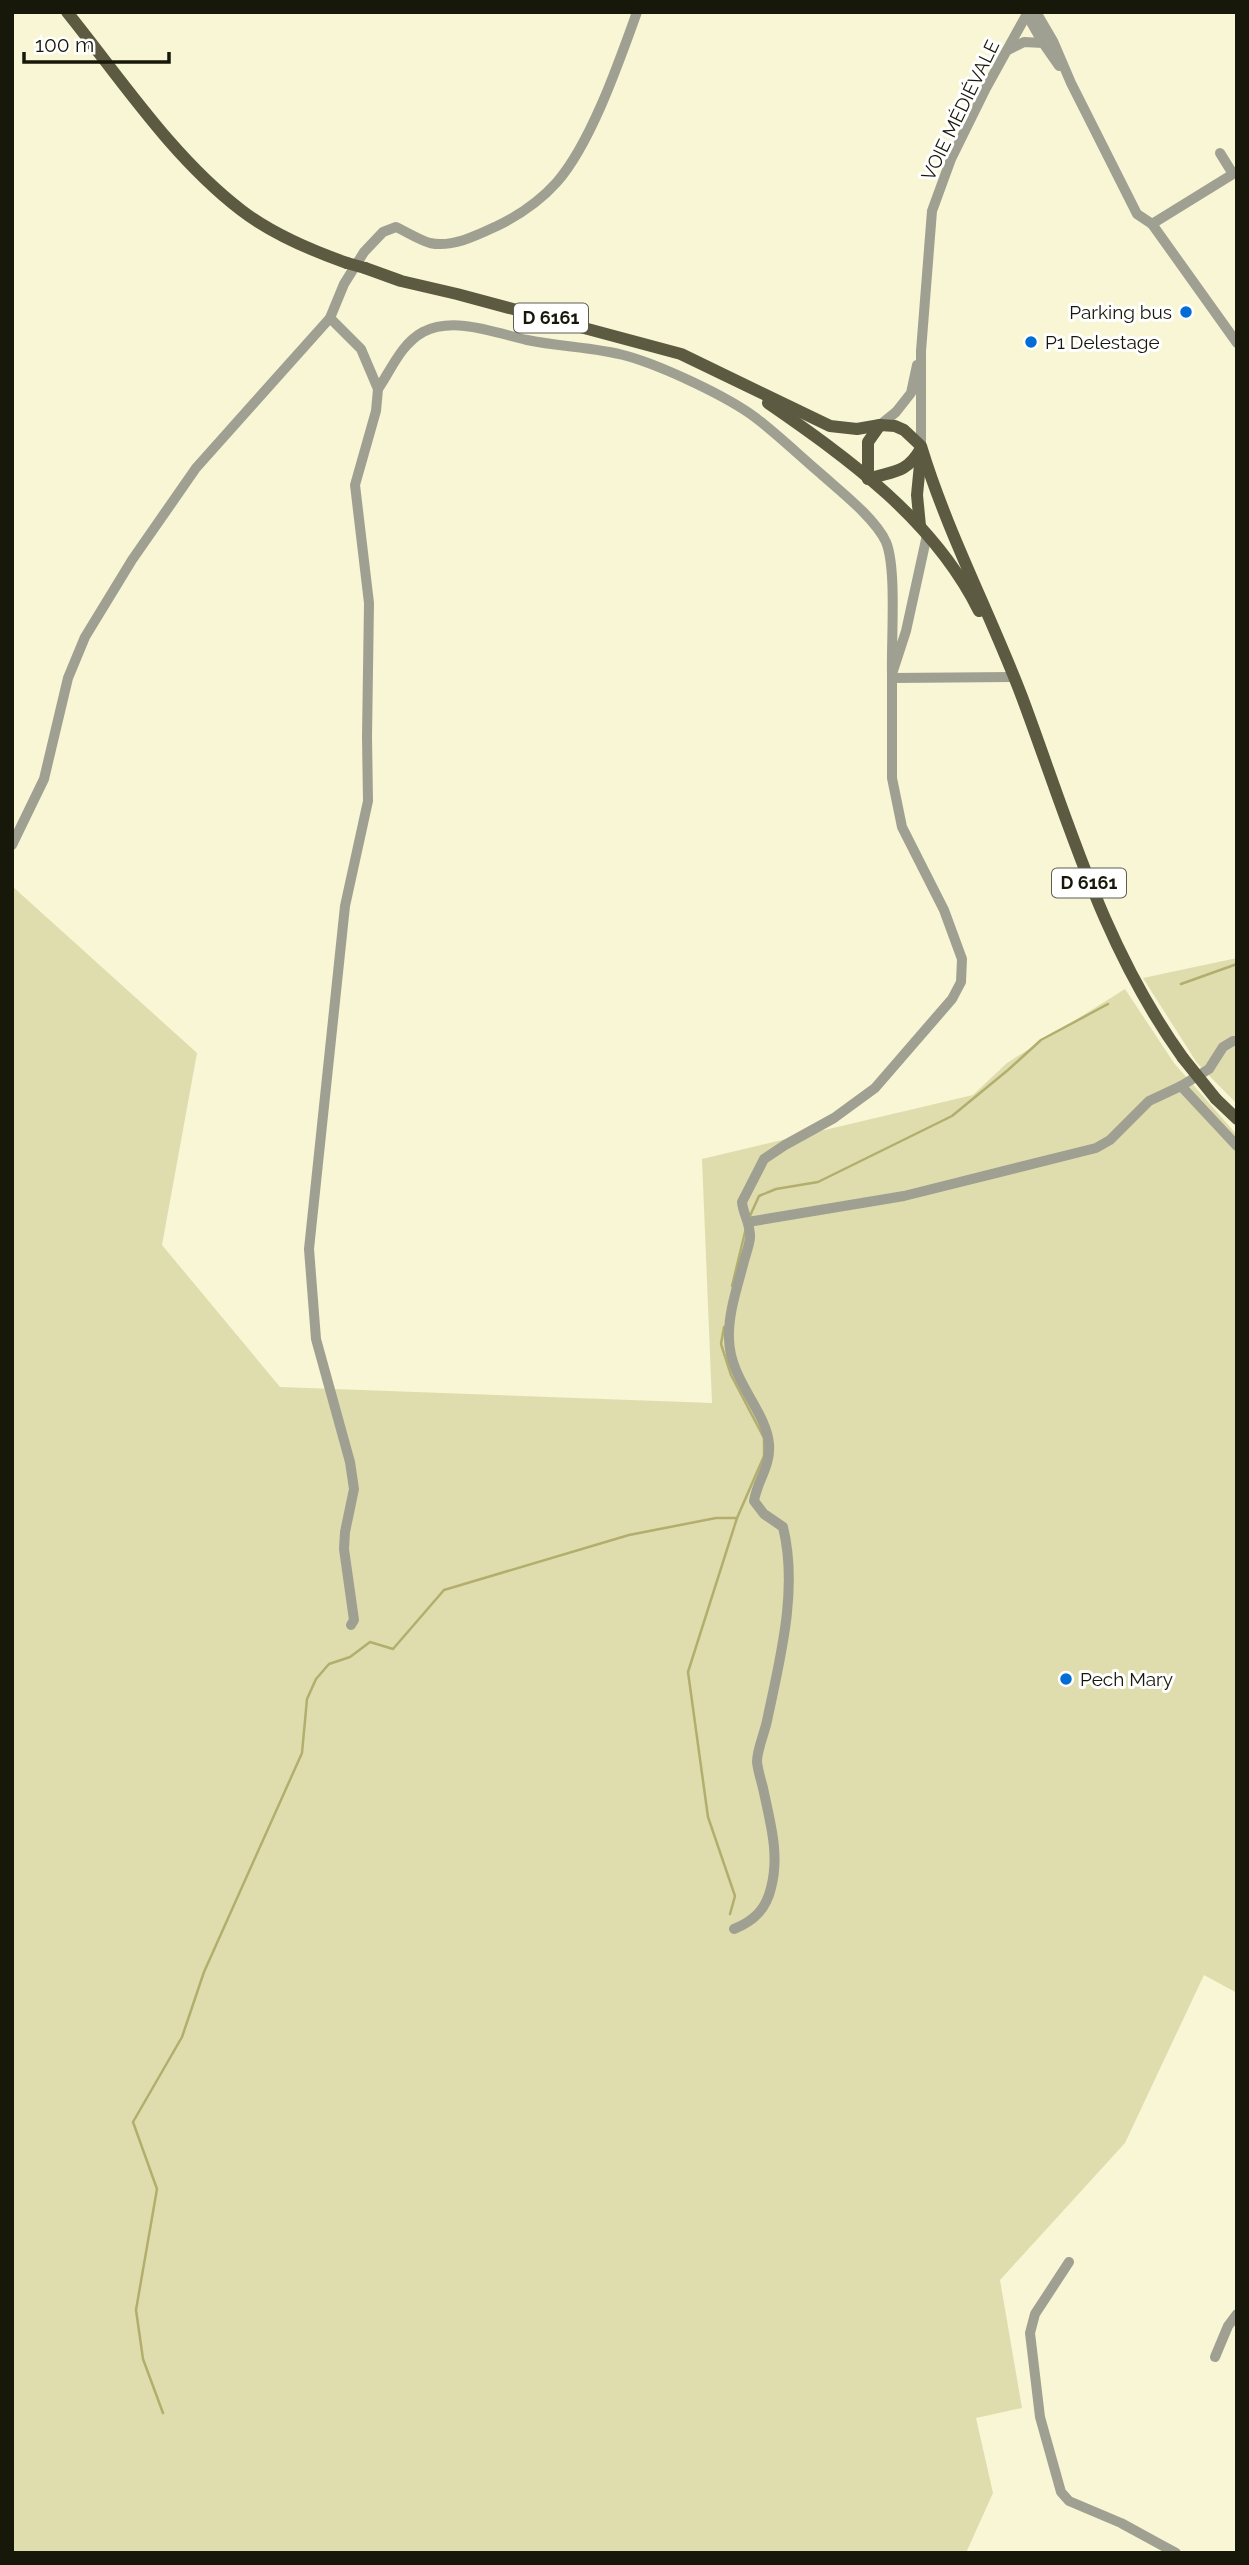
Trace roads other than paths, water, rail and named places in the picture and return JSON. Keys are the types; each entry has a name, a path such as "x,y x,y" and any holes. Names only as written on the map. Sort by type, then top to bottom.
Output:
{"main road":[{"name":"D 6161","path":"67,12 157,125 219,192 243,212 293,242 401,281 681,354 733,379 831,447 901,505 924,530 972,598 1012,677 1094,896 1112,938 1147,1003 1183,1058 1216,1099 1237,1119"},
{"path":"733,379 830,426 857,429 880,425 895,426 904,430 921,446 950,528 1021,696"},
{"path":"880,425 868,442 868,479 902,470 915,458 921,446"},
{"path":"921,446 917,495 924,530"}],"street":[{"path":"12,845 44,779 68,678 85,637 132,560 195,468 330,318 344,284 364,252 383,232 396,227 429,242 443,244 461,240 524,211 556,183 586,136 637,12"},
{"path":"1030,13 1043,43 1071,83"},
{"path":"1030,13 1053,41 1071,83 1137,214 1152,224 1237,343"},
{"name":"VOIE MÉDIÉVALE","path":"921,351 932,211 951,159 1007,50 1030,13"},
{"path":"1007,50 1024,41 1043,43"},
{"path":"1152,224 1233,174 1220,153"},
{"path":"330,318 361,349 378,389"},
{"path":"351,1625 354,1620 344,1549 354,1489 350,1462 316,1339 309,1249 345,906 368,801 369,603 355,485 376,411 378,389 405,346 424,332 446,325 626,356 670,372 734,404 755,417 831,483 874,525 886,543 892,567 892,778 902,827 944,910 962,958 961,982 952,999 875,1087 834,1118 764,1159 742,1202 750,1239 734,1299 729,1337 730,1356 741,1384 764,1426 769,1444 768,1462 756,1489 754,1501 764,1514 783,1527 786,1540 788,1606 766,1729 757,1761 775,1846 771,1892 761,1912 750,1922 734,1929"},
{"path":"880,425 896,412 911,393 921,351"},
{"path":"921,351 921,446"},
{"path":"892,676 906,631 924,530"},
{"path":"892,676 1012,677"},
{"path":"748,1222 904,1196 1096,1148 1110,1140 1149,1101 1209,1069 1223,1046 1237,1041"},
{"path":"1181,1086 1237,1146"},
{"path":"1069,2262 1035,2314 1030,2333 1040,2417 1061,2492 1069,2501 1121,2523 1176,2553"},
{"path":"1216,2357 1228,2326 1237,2314"}],"waterway":[{"path":"1181,984 1237,964"},
{"path":"749,1218 759,1196 776,1189 818,1182 952,1116 1041,1040 1108,1004"},
{"path":"732,1286 746,1228"},
{"path":"724,1327 721,1344 731,1375 764,1438 764,1456 737,1518 688,1672 708,1817 735,1896 730,1914"},
{"path":"163,2413 143,2359 136,2310 157,2189 133,2122 182,2037 204,1972 302,1753 307,1699 316,1679 329,1664 350,1657 370,1642 393,1649 444,1590 629,1535 716,1518 737,1518"}],"place":[{"name":"Parking bus","path":"1186,312"},
{"name":"P1 Delestage","path":"1031,342"},
{"name":"Pech Mary","path":"1066,1679"}]}
